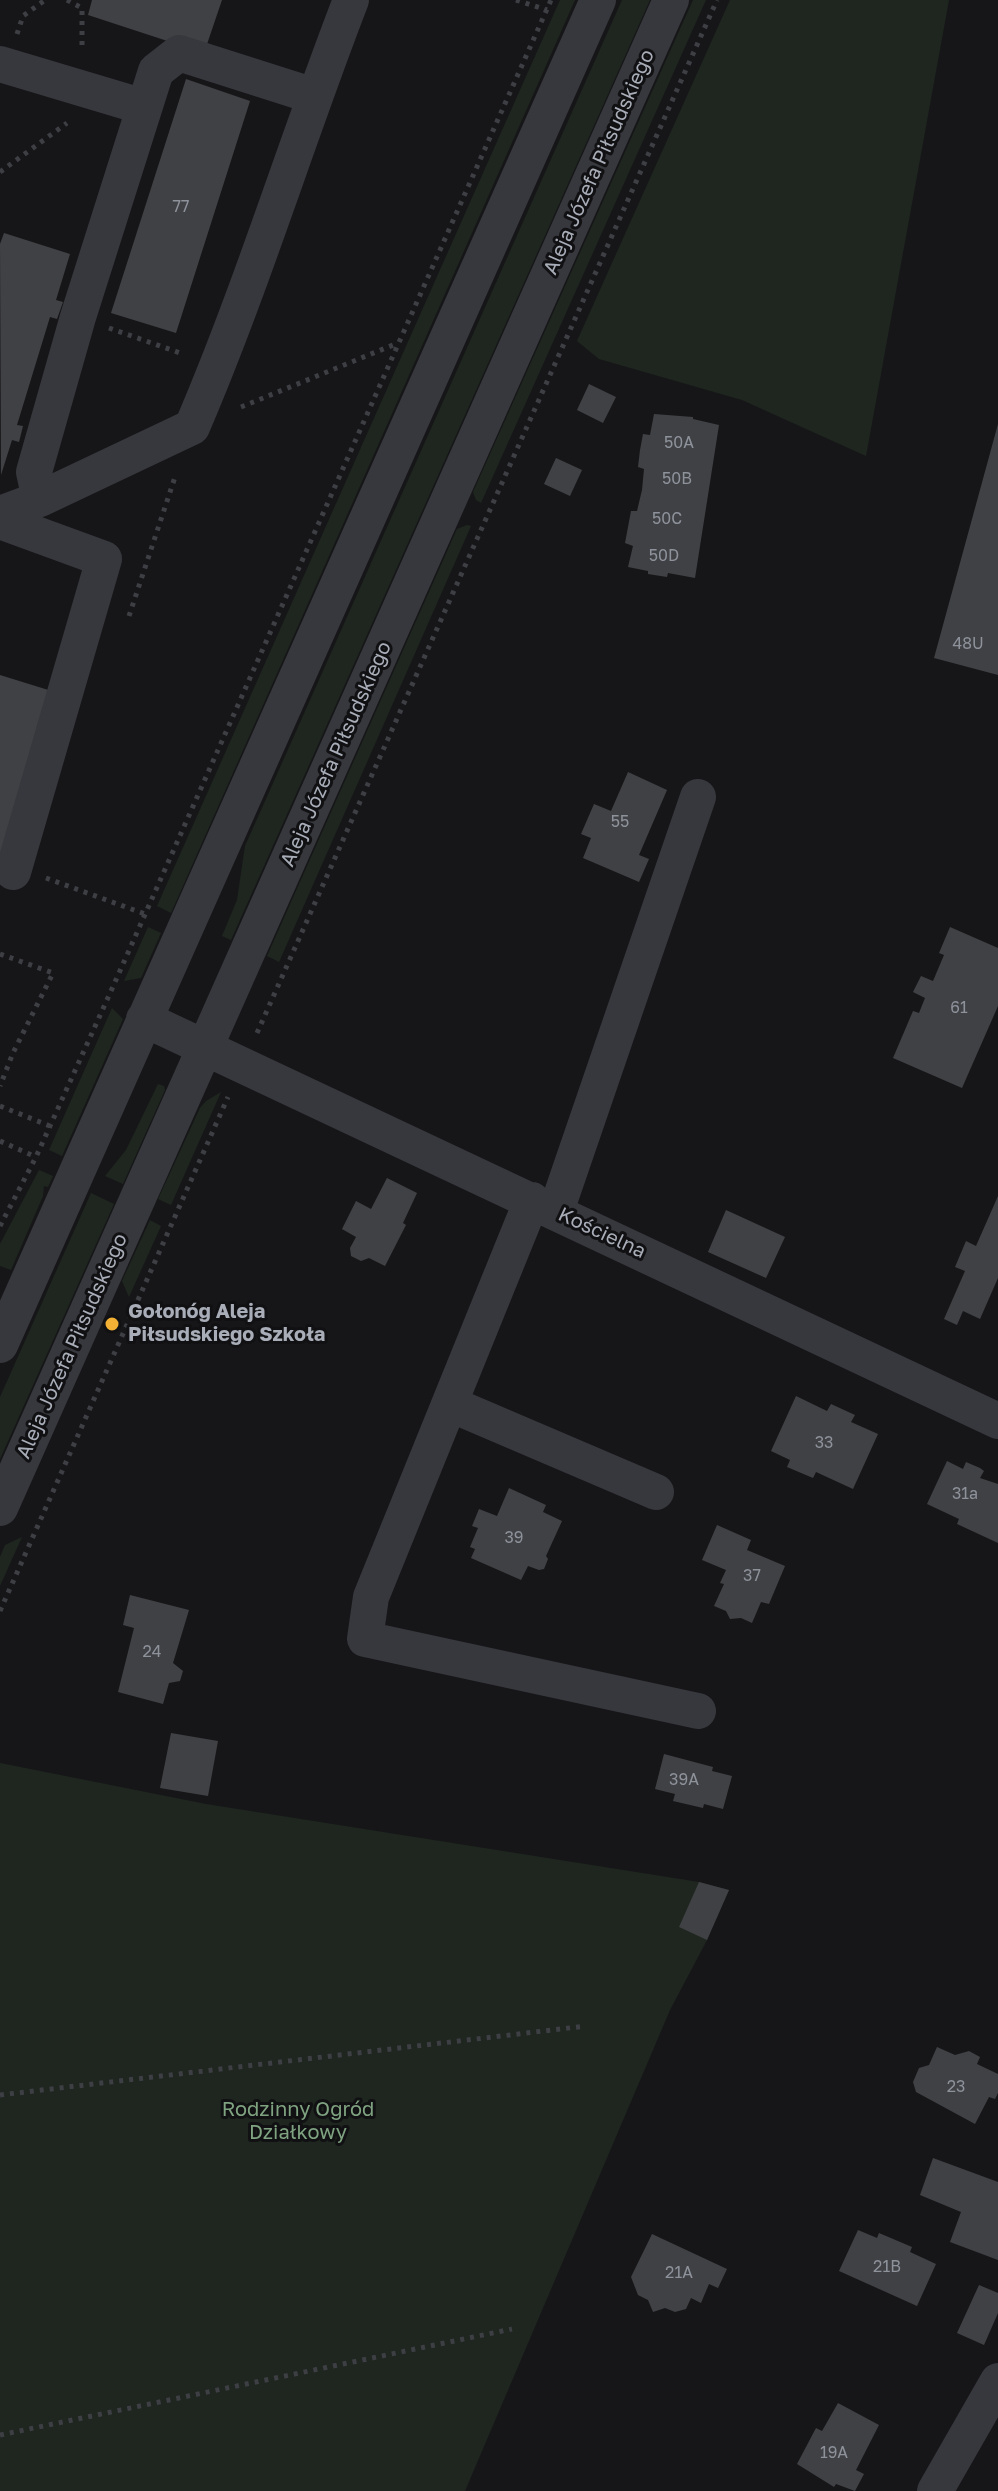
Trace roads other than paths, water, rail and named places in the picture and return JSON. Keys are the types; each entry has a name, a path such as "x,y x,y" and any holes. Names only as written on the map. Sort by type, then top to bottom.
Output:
{"street":[{"path":"0,514 40,499 192,427 218,367 351,0"},
{"path":"0,1345 598,0"},
{"name":"Aleja Józefa Piłsudskiego","path":"0,1508 671,0"},
{"path":"40,499 34,472 78,317 156,71 179,53 314,96"},
{"path":"0,64 144,107"},
{"path":"0,521 104,559 18,872"},
{"path":"698,797 544,1206 450,1404 371,1597 365,1639 698,1711"},
{"name":"Kościelna","path":"144,1019 998,1421"},
{"path":"450,1404 656,1492"},
{"path":"935,2491 998,2381"}],"place":[{"name":"Gołonóg Aleja Piłsudskiego Szkoła","path":"112,1324"}],"park label":[{"name":"Rodzinny Ogród Działkowy","path":"298,2122"}]}
